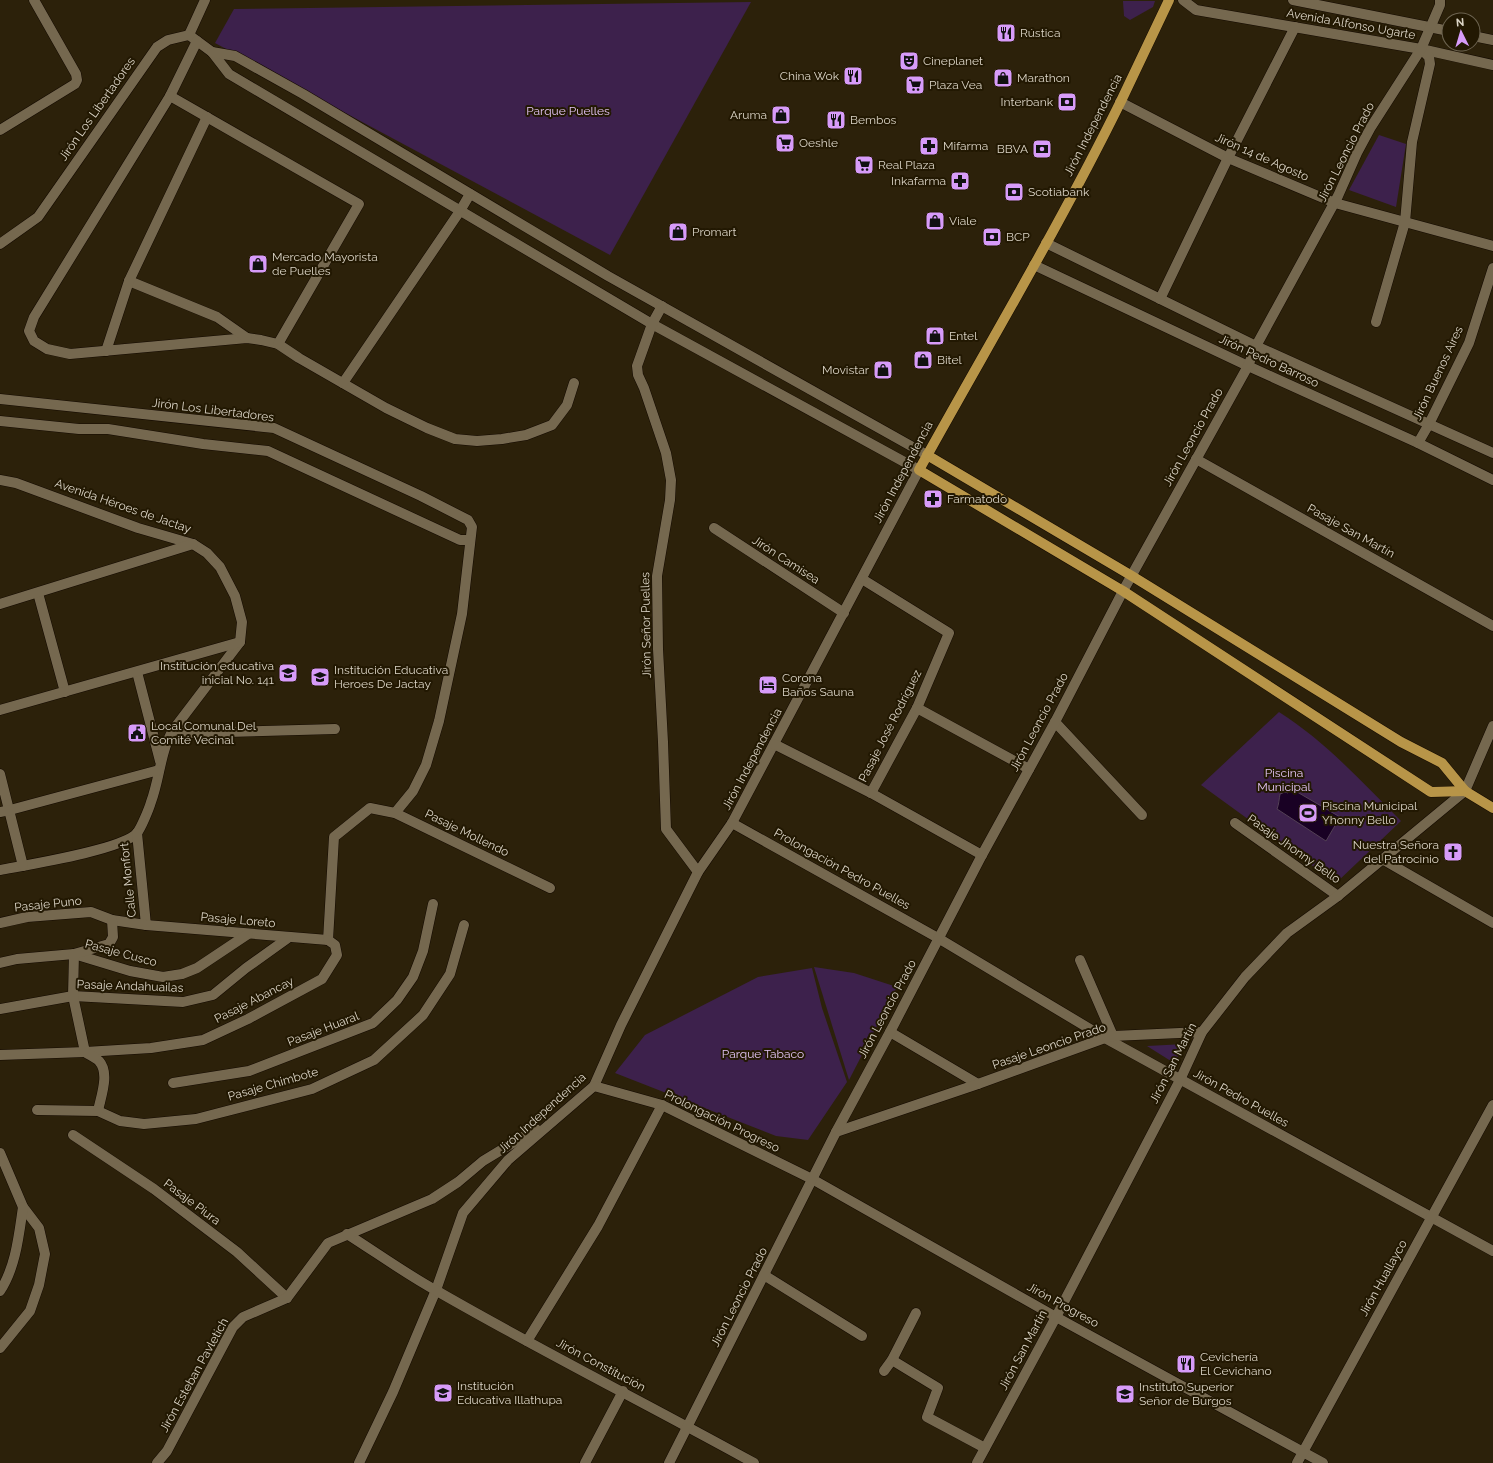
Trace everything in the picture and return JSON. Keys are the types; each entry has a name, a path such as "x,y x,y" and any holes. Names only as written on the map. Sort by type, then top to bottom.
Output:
{"main road":[{"name":"Jirón Independencia","path":"919,470 1046,243 1120,102 1168,0"},
{"path":"927,454 1132,576 1401,742 1442,763 1465,790 1493,808"},
{"path":"919,470 1123,592 1431,792 1465,790"}],"street":[{"path":"0,130 75,84 77,80 76,74 34,0"},
{"path":"205,0 193,38 170,96 34,317 29,331 34,341 47,349 70,354 247,338 261,340 278,344 299,358 386,408 427,428 455,439 477,441 526,435 552,425 567,405 574,383"},
{"name":"Avenida Alfonso Ugarte","path":"1183,0 1196,10 1421,49 1493,65"},
{"name":"Avenida Alfonso Ugarte","path":"1293,0 1441,30"},
{"name":"Jirón Leoncio Prado","path":"669,1463 836,1132 890,1032 938,938 1055,722 1123,592 1248,366 1256,346 1335,203 1371,127 1421,49 1440,5 1440,0"},
{"path":"1160,299 1228,158 1295,27"},
{"path":"193,38 212,52 229,74 652,324 919,470"},
{"name":"Jirón Los Libertadores","path":"0,244 38,217 157,47 168,40 193,38"},
{"path":"1481,38 1493,40"},
{"path":"1376,322 1405,222 1412,142 1430,64 1429,58 1421,49"},
{"path":"212,52 235,56 303,94 662,306 927,454"},
{"path":"170,96 359,204 278,344"},
{"name":"Jirón 14 de Agosto","path":"1120,102 1228,158 1335,203 1493,246"},
{"path":"106,351 129,281 206,117"},
{"path":"343,383 470,194"},
{"path":"1046,243 1256,346 1493,453"},
{"name":"Jirón Pedro Barroso","path":"1034,265 1248,366 1418,443 1493,480"},
{"name":"Jirón Buenos Aires","path":"1418,443 1429,424 1468,343 1493,268"},
{"path":"129,281 217,317 247,338"},
{"name":"Jirón Señor Puelles","path":"662,306 652,324 637,366 638,375 644,388 666,454 671,480 670,500 657,576 658,649 666,829 698,872"},
{"name":"Jirón Los Libertadores","path":"0,399 274,428 421,496 468,520 472,527 470,540"},
{"path":"0,421 79,429 108,429 204,444 268,451 460,540 470,540 462,614 439,722 426,764 413,791 396,813"},
{"name":"Pasaje San Martín","path":"1196,459 1493,626"},
{"name":"Jirón Independencia","path":"359,1463 393,1392 436,1290 463,1213 508,1160 594,1086 621,1025 698,872 732,823 919,470"},
{"name":"Avenida Héroes de Jactay","path":"0,480 16,484 138,528 193,544 207,553 220,567 235,596 242,622 240,642"},
{"name":"Jirón Camisea","path":"714,528 844,613"},
{"path":"0,604 193,544"},
{"name":"Pasaje José Rodríguez","path":"862,579 950,633 917,708 871,792"},
{"path":"38,593 65,692"},
{"path":"0,710 240,642"},
{"path":"0,870 114,845 137,833 151,803 166,743 173,730 240,642"},
{"path":"138,672 160,766"},
{"path":"917,708 1029,769"},
{"path":"1055,722 1142,814"},
{"name":"Jirón San Martín","path":"977,1463 1056,1317 1180,1080 1202,1032 1245,977 1287,933 1338,896 1465,790 1493,726"},
{"path":"173,730 190,733 335,729"},
{"path":"774,744 871,792 982,855"},
{"path":"5,811 160,766"},
{"path":"0,774 5,811 23,866"},
{"name":"Pasaje Mollendo","path":"328,940 334,837 370,808 396,813 550,888"},
{"name":"Prolongación Pedro Puelles","path":"732,823 938,938"},
{"name":"Pasaje Jhonny Bello","path":"1235,823 1338,896"},
{"name":"Calle Monfort","path":"137,833 146,925"},
{"path":"1382,859 1493,923"},
{"name":"Pasaje Huaral","path":"173,1083 249,1071 373,1023 397,1000 413,977 422,951 433,904"},
{"name":"Pasaje Puno","path":"0,923 27,917 91,912 112,920 146,925"},
{"path":"98,1111 104,1077 104,1067 98,1059 85,1052 73,996 74,954 109,944 113,937 112,920"},
{"name":"Pasaje Loreto","path":"146,925 288,938 328,940"},
{"name":"Pasaje Chimbote","path":"37,1110 98,1111 120,1121 144,1124 196,1120 312,1089 374,1060 423,1015 450,974 464,925"},
{"name":"Pasaje Cusco","path":"0,963 17,959 74,954 130,971 163,977 182,974 197,968 248,934"},
{"name":"Pasaje Andahuailas","path":"0,1009 73,996 183,1002 213,995 246,968 288,938"},
{"name":"Jirón Pedro Puelles","path":"938,938 1180,1080 1493,1252"},
{"name":"Pasaje Abancay","path":"0,1055 151,1048 203,1040 248,1019 322,978 337,955 335,945 328,940"},
{"path":"1080,960 1109,1037"},
{"path":"890,1032 978,1084"},
{"name":"Pasaje Leoncio Prado","path":"836,1132 978,1084 1109,1037 1202,1032"},
{"name":"Prolongación Progreso","path":"594,1086 662,1105 812,1179"},
{"path":"527,1341 598,1226 662,1105"},
{"name":"Jirón Huallayco","path":"1297,1463 1493,1105"},
{"name":"Jirón Esteban Pavletich","path":"156,1463 167,1451 233,1327 243,1317 287,1298 328,1243 432,1199 458,1182 483,1161 558,1116"},
{"name":"Pasaje Piura","path":"73,1136 154,1189 236,1252 287,1298"},
{"path":"0,1152 23,1207 39,1228 45,1254 39,1285 30,1311 0,1348"},
{"name":"Jirón Progreso","path":"812,1179 1056,1317 1323,1463"},
{"path":"0,1291 4,1285 14,1258 23,1207"},
{"name":"Jirón Constitución","path":"347,1234 436,1290 527,1341 754,1463"},
{"path":"764,1275 862,1336"},
{"path":"884,1371 892,1360 916,1313"},
{"path":"892,1360 938,1388 927,1417 985,1448"},
{"path":"585,1463 622,1391"}],"green space":[{"path":"1123,1 1155,1 1153,7 1130,20 1124,16"},
{"name":"Parque Puelles","path":"751,2 610,255 215,43 234,9"},
{"path":"1379,135 1406,144 1396,207 1349,190"},
{"name":"Piscina Municipal","path":"1279,712 1296,723 1328,749 1401,821 1336,883 1201,785"},
{"path":"814,967 854,973 897,987 849,1080"},
{"name":"Parque Tabaco","path":"812,968 822,1008 847,1082 808,1140 776,1136 615,1073 645,1035 758,977"},
{"path":"1185,1044 1174,1063 1147,1046"}],"shaded area":[{"name":"Piscina Municipal Yhonny Bello","path":"1292,789 1340,817 1326,841 1277,809 1280,794 1285,792 1288,793"}],"place":[{"name":"Rústica","path":"1006,33"},
{"name":"Cineplanet","path":"909,61"},
{"name":"China Wok","path":"853,76"},
{"name":"Marathon","path":"1003,78"},
{"name":"Plaza Vea","path":"915,85"},
{"name":"Interbank","path":"1067,102"},
{"name":"Aruma","path":"781,115"},
{"name":"Bembos","path":"836,120"},
{"name":"Oeshle","path":"785,143"},
{"name":"Mifarma","path":"929,146"},
{"name":"BBVA","path":"1042,149"},
{"name":"Real Plaza","path":"864,165"},
{"name":"Inkafarma","path":"960,181"},
{"name":"Scotiabank","path":"1014,192"},
{"name":"Viale","path":"935,221"},
{"name":"Promart","path":"678,232"},
{"name":"BCP","path":"992,237"},
{"name":"Mercado Mayorista de Puelles","path":"258,264"},
{"name":"Entel","path":"935,336"},
{"name":"Bitel","path":"923,360"},
{"name":"Movistar","path":"883,370"},
{"name":"Farmatodo","path":"933,499"},
{"name":"Institución educativa inicial No. 141","path":"288,673"},
{"name":"Institución Educativa Heroes De Jactay","path":"320,677"},
{"name":"Corona Baños Sauna","path":"768,685"},
{"name":"Local Comunal Del Comité Vecinal","path":"137,733"},
{"name":"Piscina Municipal Yhonny Bello","path":"1308,813"},
{"name":"Nuestra Señora del Patrocinio","path":"1453,852"},
{"name":"Cevichería El Cevichano","path":"1186,1364"},
{"name":"Institución Educativa Illathupa","path":"443,1393"},
{"name":"Instituto Superior Señor de Burgos","path":"1125,1394"}]}
